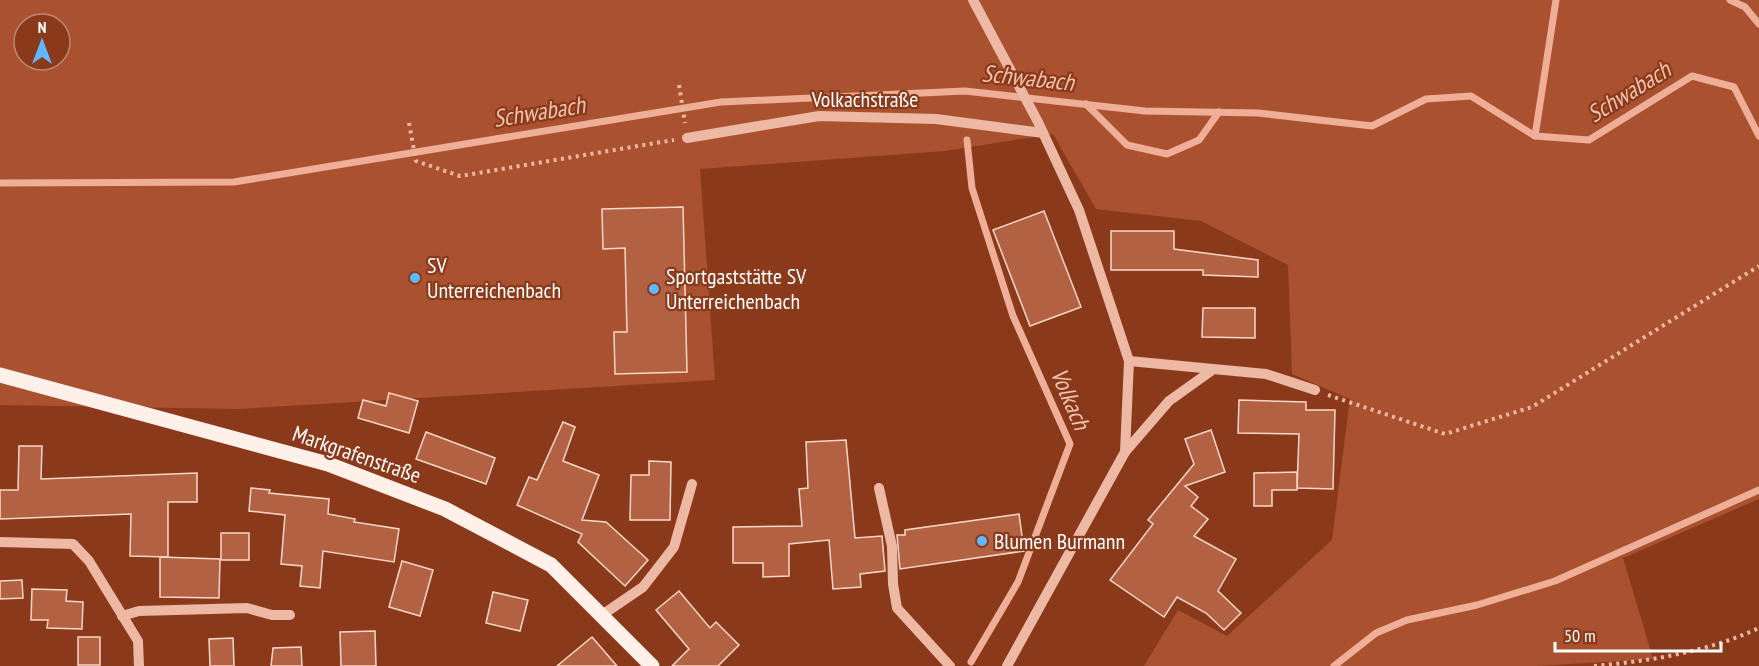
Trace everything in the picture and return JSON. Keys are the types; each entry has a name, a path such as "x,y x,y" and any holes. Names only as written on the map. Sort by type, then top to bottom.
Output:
{"main road":[{"name":"Markgrafenstraße","path":"0,375 328,465 445,509 551,565 652,666"}],"street":[{"path":"973,0 1038,122 1079,210 1129,361 1125,452"},
{"name":"Volkachstraße","path":"687,138 819,116 936,118 1043,133"},
{"path":"1129,361 1266,374 1315,390"},
{"path":"1007,666 1125,452 1169,401 1211,370"},
{"path":"602,615 643,586 674,547 692,484"},
{"path":"879,488 892,546 893,584 897,608 950,666"},
{"path":"0,542 73,544 89,561 138,641 139,666"},
{"path":"122,616 139,611 247,608 272,615 290,615"}],"path":[{"path":"679,85 684,119"},
{"path":"409,123 416,161 460,176 687,138"},
{"path":"1315,390 1445,434 1532,407 1759,266"},
{"path":"1594,666 1647,662 1732,640 1759,628"}],"shaded area":[{"path":"0,0 1759,0 1759,499 1623,558 1653,659 1536,666 1144,666 1178,610 1227,636 1332,540 1350,399 1292,374 1288,265 1201,221 1096,209 1053,134 945,151 700,169 715,380 238,409 0,405"}],"building":[{"path":"683,207 687,372 615,374 614,332 627,332 625,248 603,249 602,209"},
{"path":"1044,211 1081,307 1030,326 993,230"},
{"path":"1111,231 1174,231 1174,249 1258,260 1258,277 1203,275 1203,270 1111,270"},
{"path":"1203,308 1255,308 1255,338 1202,337"},
{"path":"389,393 418,401 409,433 358,418 363,400 386,406"},
{"path":"1239,400 1306,402 1306,410 1335,410 1333,489 1297,488 1299,434 1238,433"},
{"path":"563,422 575,427 563,461 599,475 582,520 606,522 648,560 625,586 578,542 582,534 517,505 529,477 537,480"},
{"path":"1211,430 1225,472 1185,486 1198,497 1191,506 1208,519 1194,536 1236,559 1218,591 1241,613 1224,630 1206,613 1177,597 1164,617 1110,580 1153,524 1148,520 1194,464 1185,439"},
{"path":"426,432 495,458 486,484 416,459"},
{"path":"846,440 855,538 882,536 885,571 860,574 861,587 833,589 829,540 789,544 789,576 763,577 763,563 733,563 733,527 802,526 799,489 808,488 806,442"},
{"path":"19,446 42,446 41,479 197,473 197,502 168,502 168,557 130,556 131,514 0,519 0,490 18,490"},
{"path":"649,461 671,462 670,520 630,520 631,475 649,475"},
{"path":"1297,472 1297,490 1272,490 1272,506 1254,506 1254,473"},
{"path":"251,488 270,490 269,493 329,499 328,514 355,519 354,522 399,529 394,562 323,551 320,588 300,586 302,566 281,564 285,515 249,511"},
{"path":"1019,514 1024,551 900,569 897,535 905,535 905,530"},
{"path":"221,533 249,533 249,560 221,560"},
{"path":"160,557 220,559 219,598 160,597"},
{"path":"402,561 433,570 420,616 389,607"},
{"path":"22,580 23,598 0,599 0,581"},
{"path":"32,589 67,590 66,601 83,602 82,629 47,628 48,620 31,620"},
{"path":"679,591 710,628 716,622 739,645 718,666 672,666 689,649 656,610"},
{"path":"493,592 528,600 520,631 486,623"},
{"path":"375,631 376,666 341,666 340,632"},
{"path":"78,637 100,637 100,665 78,665"},
{"path":"592,637 617,666 557,666"},
{"path":"233,638 234,666 210,666 209,639"},
{"path":"301,647 302,666 271,666 273,648"}],"waterway":[{"path":"1535,136 1556,0"},
{"path":"1730,0 1745,7 1759,24"},
{"name":"Schwabach","path":"0,183 234,182 721,102 965,91 1145,111 1258,113 1372,126 1426,99 1471,96 1535,136 1589,140 1692,76 1734,87 1759,136"},
{"name":"Schwabach","path":"1086,104 1127,145 1167,154 1199,140 1219,112"},
{"name":"Volkach","path":"967,140 972,188 1013,316 1070,444 1018,582 971,662"},
{"path":"1334,666 1376,633 1407,620 1477,605 1555,581 1759,490"}],"place":[{"name":"SV Unterreichenbach","path":"415,278"},
{"name":"Sportgaststätte SV Unterreichenbach","path":"654,289"},
{"name":"Blumen Burmann","path":"982,541"}]}
